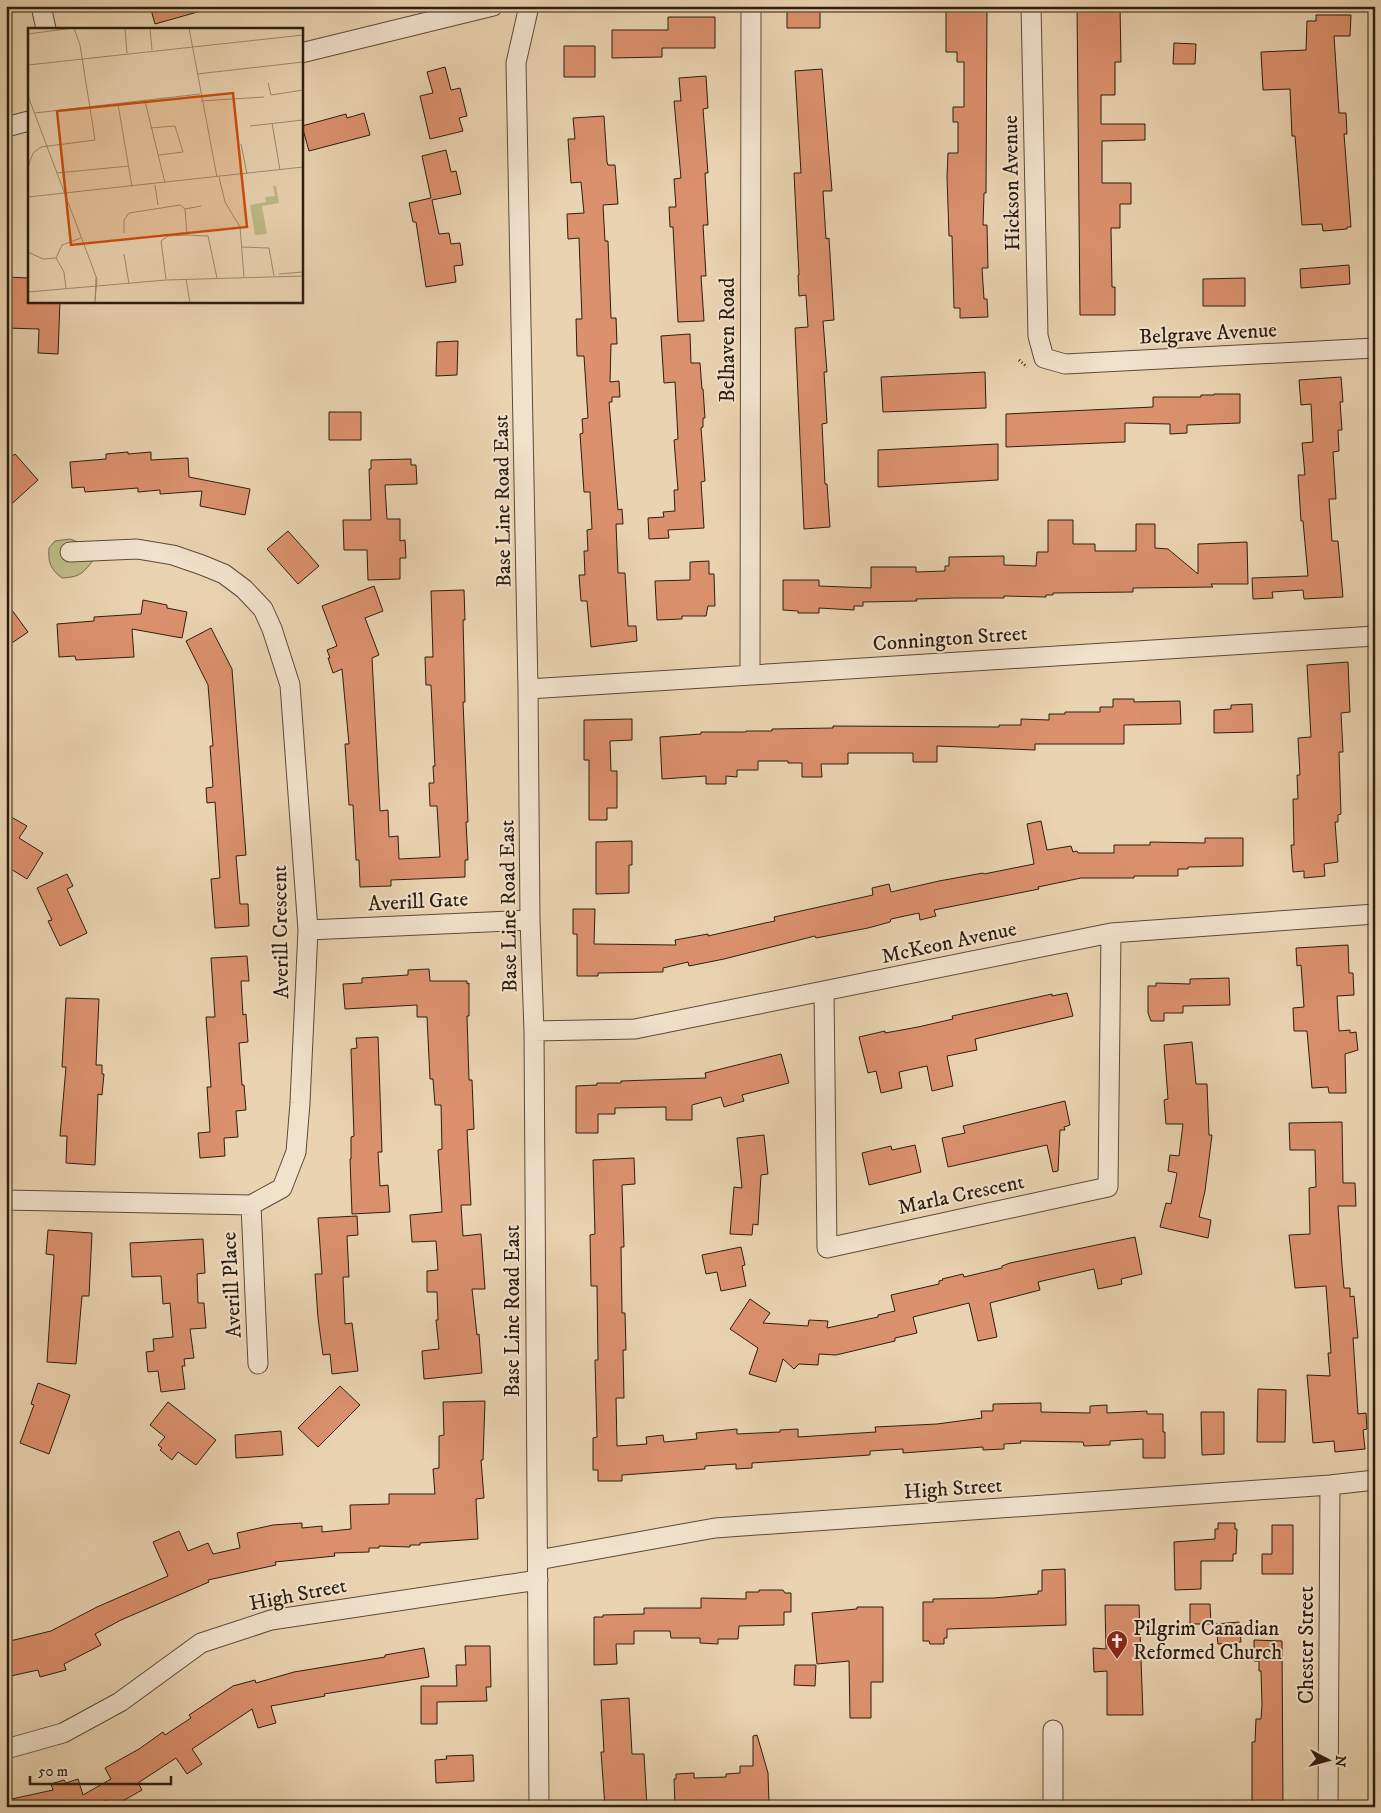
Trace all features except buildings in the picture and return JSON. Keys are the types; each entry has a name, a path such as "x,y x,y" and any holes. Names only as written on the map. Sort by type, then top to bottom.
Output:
{"street":[{"path":"41,6 46,28"},
{"path":"302,54 493,6"},
{"name":"Base Line Road East","path":"529,6 516,63 528,690 530,920 534,1031 539,1807"},
{"name":"Belhaven Road","path":"750,674 751,6"},
{"name":"Hickson Avenue","path":"1031,6 1038,336 1044,358"},
{"path":"6,127 28,122"},
{"name":"Belgrave Avenue","path":"1044,358 1065,364 1375,348"},
{"name":"Averill Crescent","path":"6,1200 251,1204 282,1188 296,1152 308,930 290,686 272,629 263,609 244,589 224,574 173,555 137,549 70,552"},
{"name":"Connington Street","path":"528,690 750,674 1375,636"},
{"name":"McKeon Avenue","path":"534,1031 634,1029 1111,933 1375,914"},
{"name":"Averill Gate","path":"308,930 530,920"},
{"name":"Marla Crescent","path":"824,992 826,1248 1108,1186 1111,933"},
{"name":"Averill Place","path":"251,1204 258,1364"},
{"name":"High Street","path":"538,1560 715,1528 1375,1480"},
{"name":"Chester Street","path":"1328,1807 1330,1484"},
{"name":"High Street","path":"6,1749 63,1733 120,1702 200,1643 271,1620 538,1580"},
{"path":"1053,1730 1053,1807"}],"shaded area":[{"path":"70,539 81,543 95,558 78,575 62,578 51,565 49,548 55,541"}],"place":[{"name":"Pilgrim Canadian Reformed Church","path":"1117,1660"}]}
